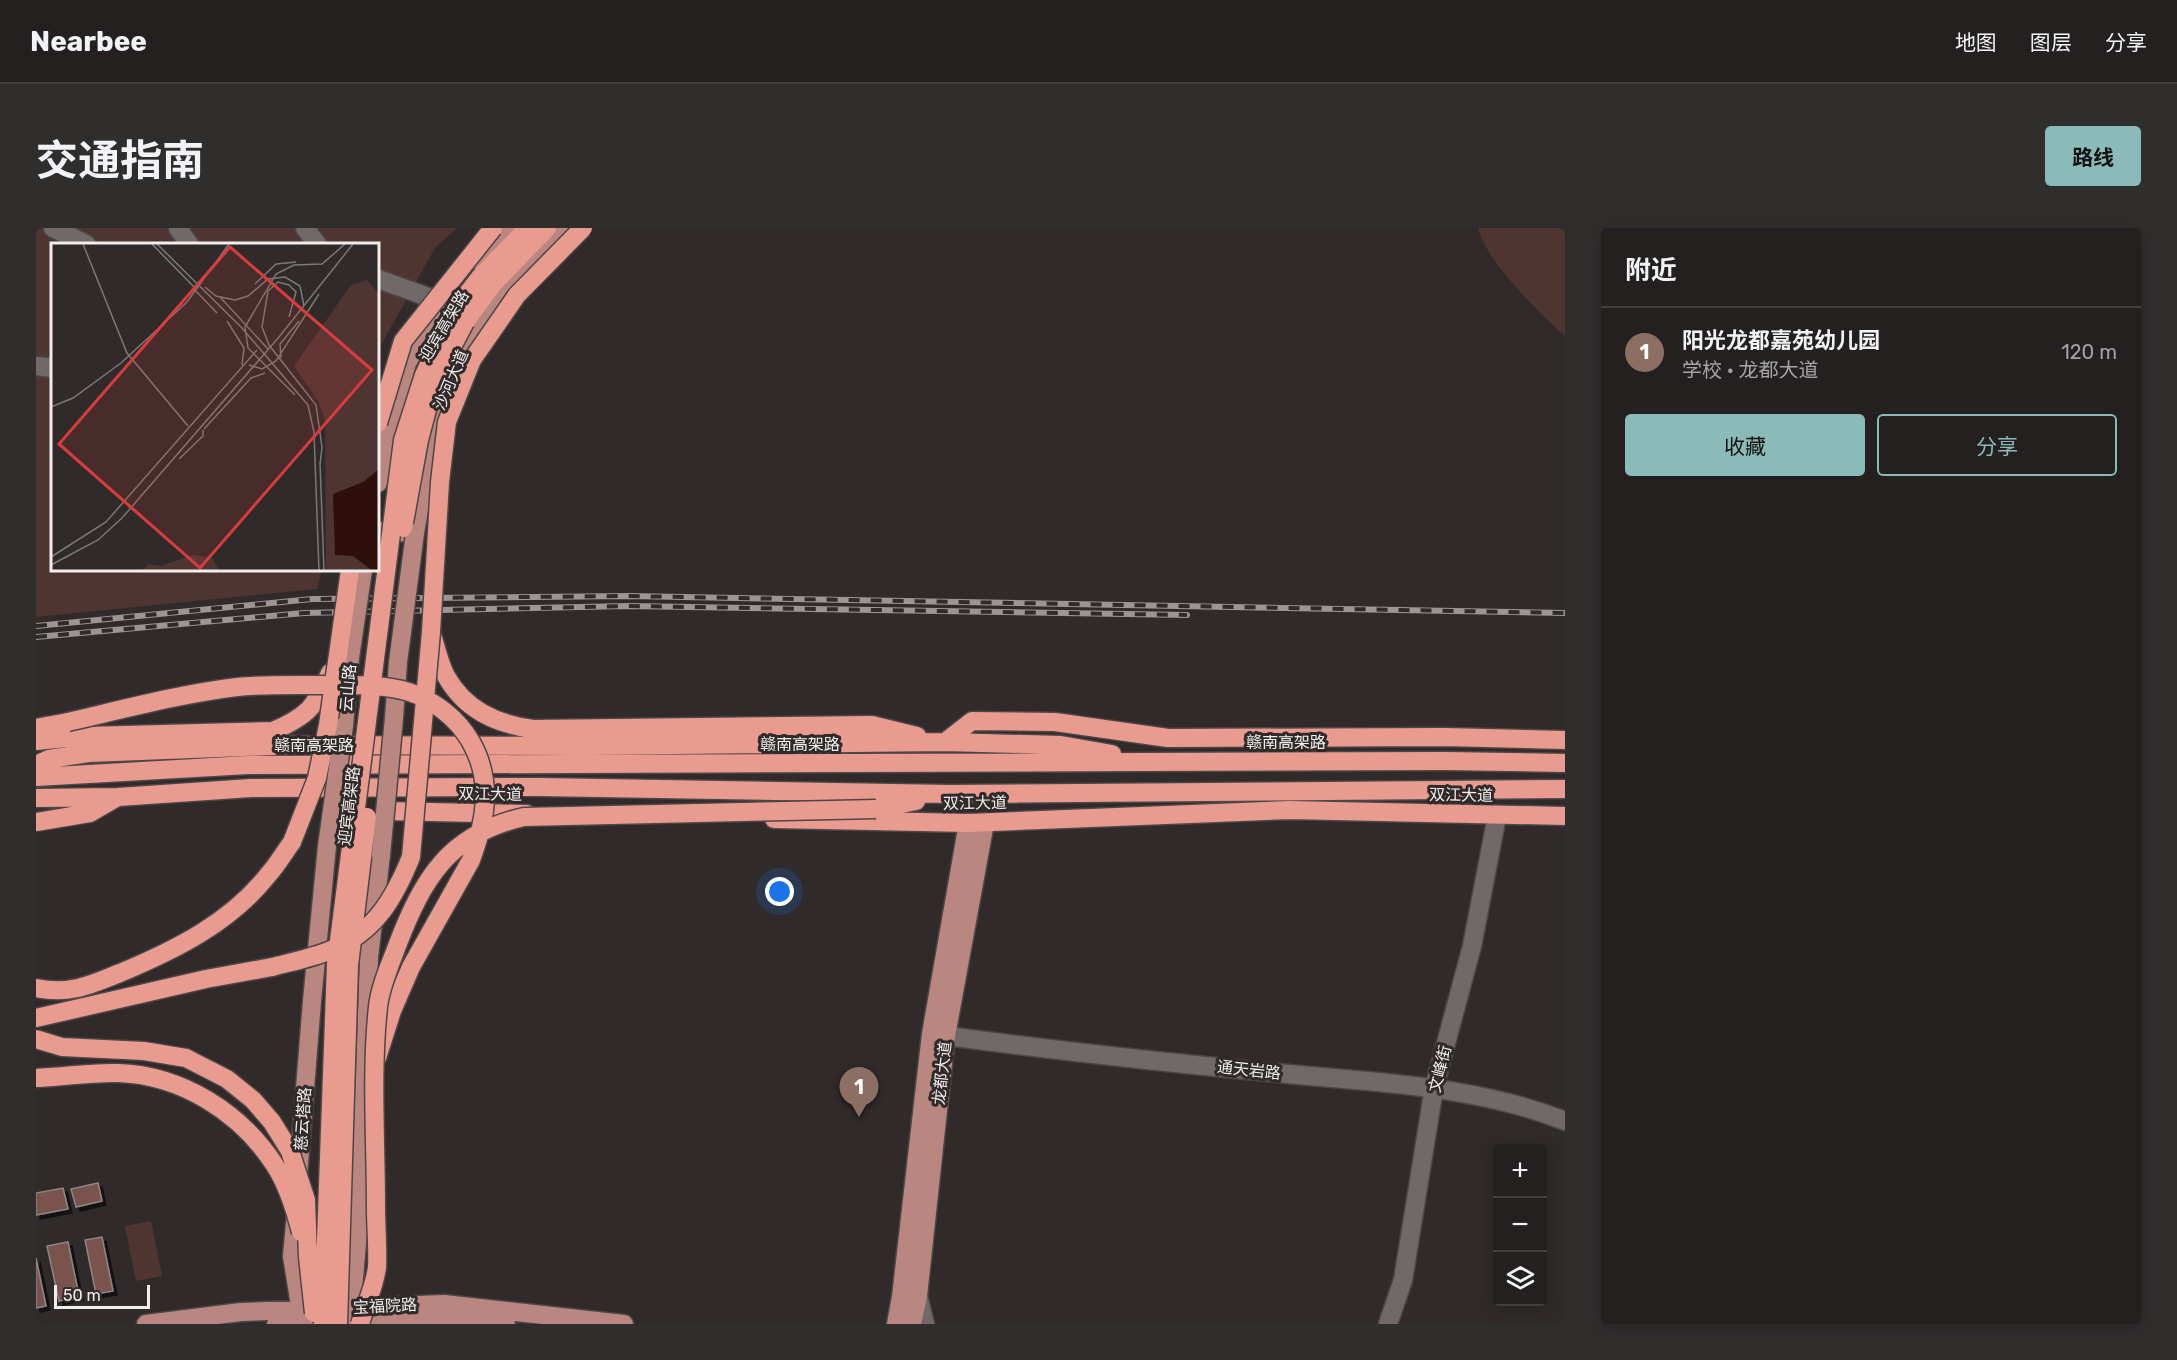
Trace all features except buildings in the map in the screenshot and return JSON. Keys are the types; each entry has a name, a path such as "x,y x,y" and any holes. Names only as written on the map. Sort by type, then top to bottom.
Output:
{"highway":[{"path":"380,416 403,340 493,228"},
{"name":"迎宾高架路","path":"323,1324 336,964 403,440 424,375 454,311 481,276 528,228"},
{"name":"迎宾高架路","path":"350,1320 349,965 400,545 419,440 435,380 465,322 494,284 547,228"},
{"path":"36,1018 206,979 272,967 331,950 362,932 383,912 399,887 411,857 431,632 440,482 447,422 472,360 510,304 583,228"},
{"path":"36,988 55,992 87,986 161,956 201,934 247,898 268,876 292,842 317,778 345,657 350,572"},
{"path":"431,632 446,676 461,696 474,710 513,727 533,729 872,725 945,742"},
{"path":"36,741 86,736 273,731 297,720 318,700 345,657"},
{"path":"36,728 183,695 251,687 310,685 389,687 411,693 436,704 450,715 467,735 478,754 485,777 485,807 479,839 471,860 411,967 392,1011 376,1063"},
{"path":"945,742 972,721 1055,722 1168,738 1445,737 1565,740"},
{"path":"36,765 49,759 89,753 296,745 582,746 945,742 1061,745 1158,762"},
{"name":"赣南高架路","path":"36,777 248,765 1565,762"},
{"path":"36,798 117,797 251,788 505,787 950,794 1565,789"},
{"path":"350,1320 376,1269 378,1005 391,960 410,911 428,879 445,858 467,839 488,828 524,817 876,808 950,794"},
{"path":"36,822 90,813 117,797"},
{"name":"双江大道","path":"385,811 977,823 1290,810 1565,816"},
{"path":"36,1038 62,1047 144,1051 186,1058 227,1079 253,1100 272,1122 290,1151 306,1200 308,1257 305,1320"},
{"path":"36,1078 118,1073 151,1077 183,1087 208,1099 231,1115 275,1164 287,1189 308,1257"}],"main road":[{"path":"380,474 407,363 442,302 507,228"},
{"name":"沙河大道","path":"385,811 398,662 415,533 434,423 458,355 519,275 569,228"},
{"path":"380,531 415,533"},
{"name":"云山路","path":"320,913 344,726 345,657 363,572"},
{"path":"350,1320 360,1209 369,957 385,811"},
{"name":"龙都大道","path":"896,1324 902,1297 938,1035 977,823"},
{"path":"320,913 374,915"},
{"name":"慈云塔路","path":"305,1320 292,1256 320,913"},
{"name":"龙都大道","path":"912,1324 918,1296 938,1035"},
{"name":"宝福院路","path":"350,1320 444,1304 624,1324"},
{"name":"宝福院路","path":"146,1324 241,1312 305,1320 444,1317 506,1324"},
{"name":"宝福院路","path":"276,1324 305,1320"}],"street":[{"path":"53,228 84,243"},
{"path":"178,228 188,243"},
{"path":"305,228 316,243"},
{"path":"380,280 442,302"},
{"path":"36,366 51,368"},
{"name":"文峰街","path":"1388,1324 1403,1280 1434,1088 1472,946 1497,816"},
{"name":"通天岩路","path":"938,1035 1110,1057 1434,1088 1507,1101 1565,1120"},
{"path":"918,1296 925,1324"}],"shaded area":[{"path":"36,228 457,228 435,248 380,347 380,243 51,243 51,572 321,572 317,589 36,617"},
{"path":"1478,228 1565,228 1565,336 1542,315 1502,270 1482,240"},
{"path":"151,1221 162,1276 136,1281 125,1226"}],"railway":[{"path":"36,626 312,599 630,596 1565,613"},
{"path":"36,637 304,613 629,606 1187,615"}],"place":[{"name":"阳光龙都嘉苑幼儿园","path":"859,1117"}]}
